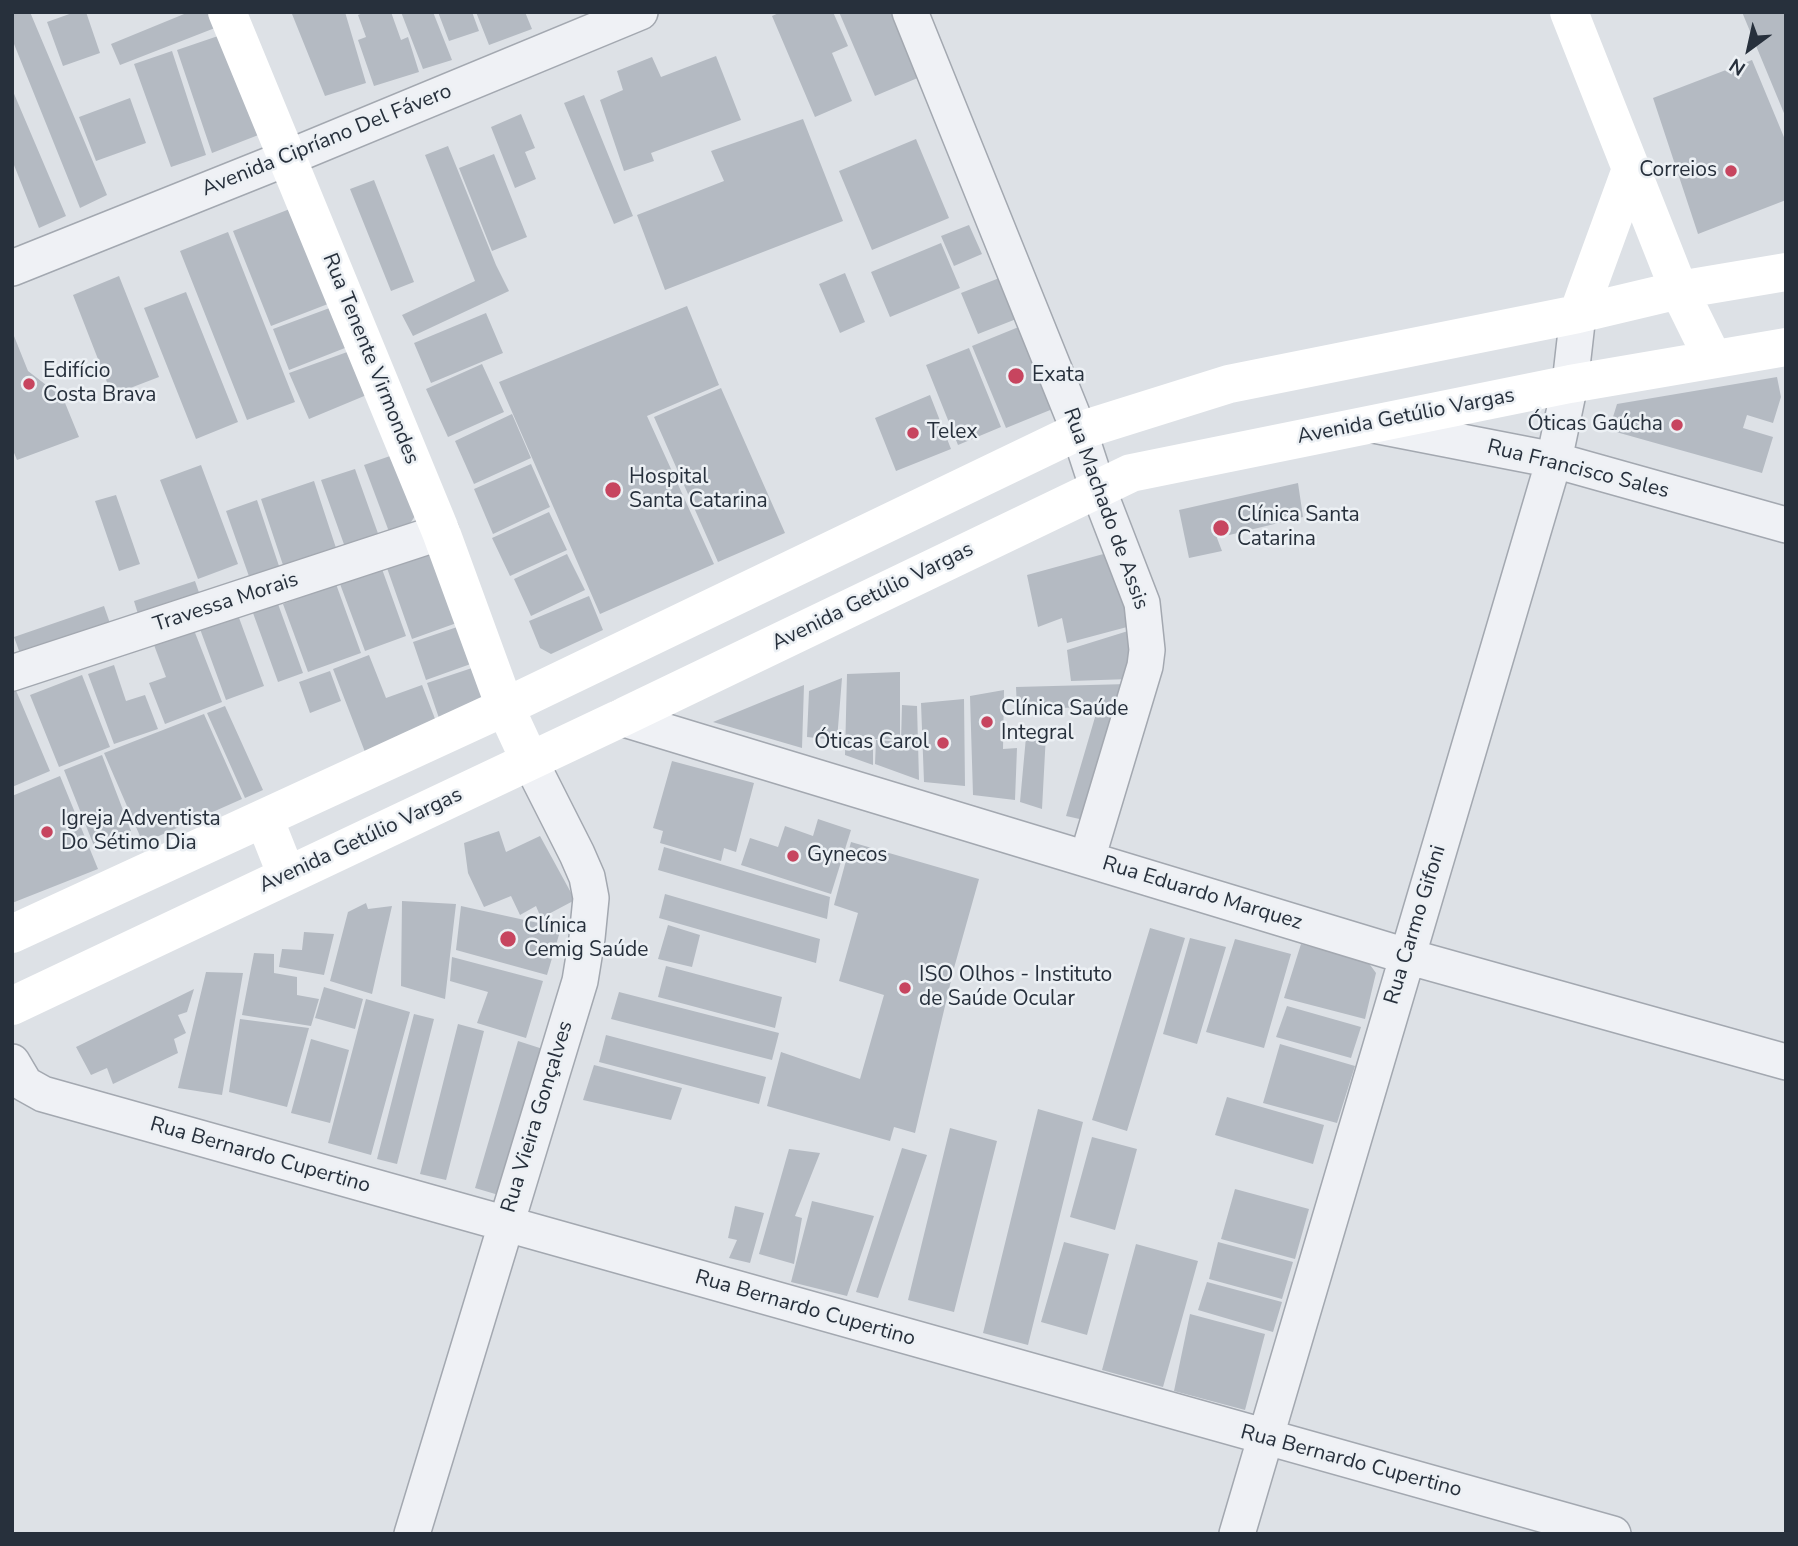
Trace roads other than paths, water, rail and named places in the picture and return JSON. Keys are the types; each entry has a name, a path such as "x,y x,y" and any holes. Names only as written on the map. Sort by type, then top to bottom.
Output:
{"street":[{"name":"Rua Tenente Virmondes","path":"227,12 441,532 505,708"},
{"name":"Avenida Cipríano Del Fávero","path":"12,268 288,158 640,12"},
{"name":"Rua Machado de Assis","path":"909,12 1079,431 1098,489 1142,603 1147,650 1145,666 1087,859"},
{"path":"1569,12 1679,290 1713,359"},
{"path":"1578,314 1631,169"},
{"path":"12,933 505,708 1079,431 1229,384 1578,314 1679,290 1786,272"},
{"name":"Rua Carmo Gifoni","path":"1237,1534 1554,460 1570,384 1578,314"},
{"name":"Avenida Getúlio Vargas","path":"12,1006 1131,473 1570,384 1786,347"},
{"name":"Rua Francisco Sales","path":"1367,424 1554,460 1786,525"},
{"name":"Travessa Morais","path":"12,673 441,532"},
{"name":"Rua Vieira Gonçalves","path":"412,1534 580,981 591,898 587,877 578,854 505,708"},
{"name":"Rua Eduardo Marquez","path":"621,718 1406,956 1786,1062"},
{"path":"264,818 287,876"},
{"name":"Rua Bernardo Cupertino","path":"12,1062 25,1084 43,1094 1613,1534"}],"place":[{"name":"Correios","path":"1731,171"},
{"name":"Exata","path":"1016,376"},
{"name":"Edifício Costa Brava","path":"29,384"},
{"name":"Óticas Gaúcha","path":"1677,425"},
{"name":"Telex","path":"913,433"},
{"name":"Hospital Santa Catarina","path":"613,490"},
{"name":"Clínica Santa Catarina","path":"1221,528"},
{"name":"Clínica Saúde Integral","path":"987,722"},
{"name":"Óticas Carol","path":"943,743"},
{"name":"Igreja Adventista Do Sétimo Dia","path":"47,832"},
{"name":"Gynecos","path":"793,856"},
{"name":"Clínica Cemig Saúde","path":"508,939"},
{"name":"ISO Olhos - Instituto de Saúde Ocular","path":"905,988"}]}
